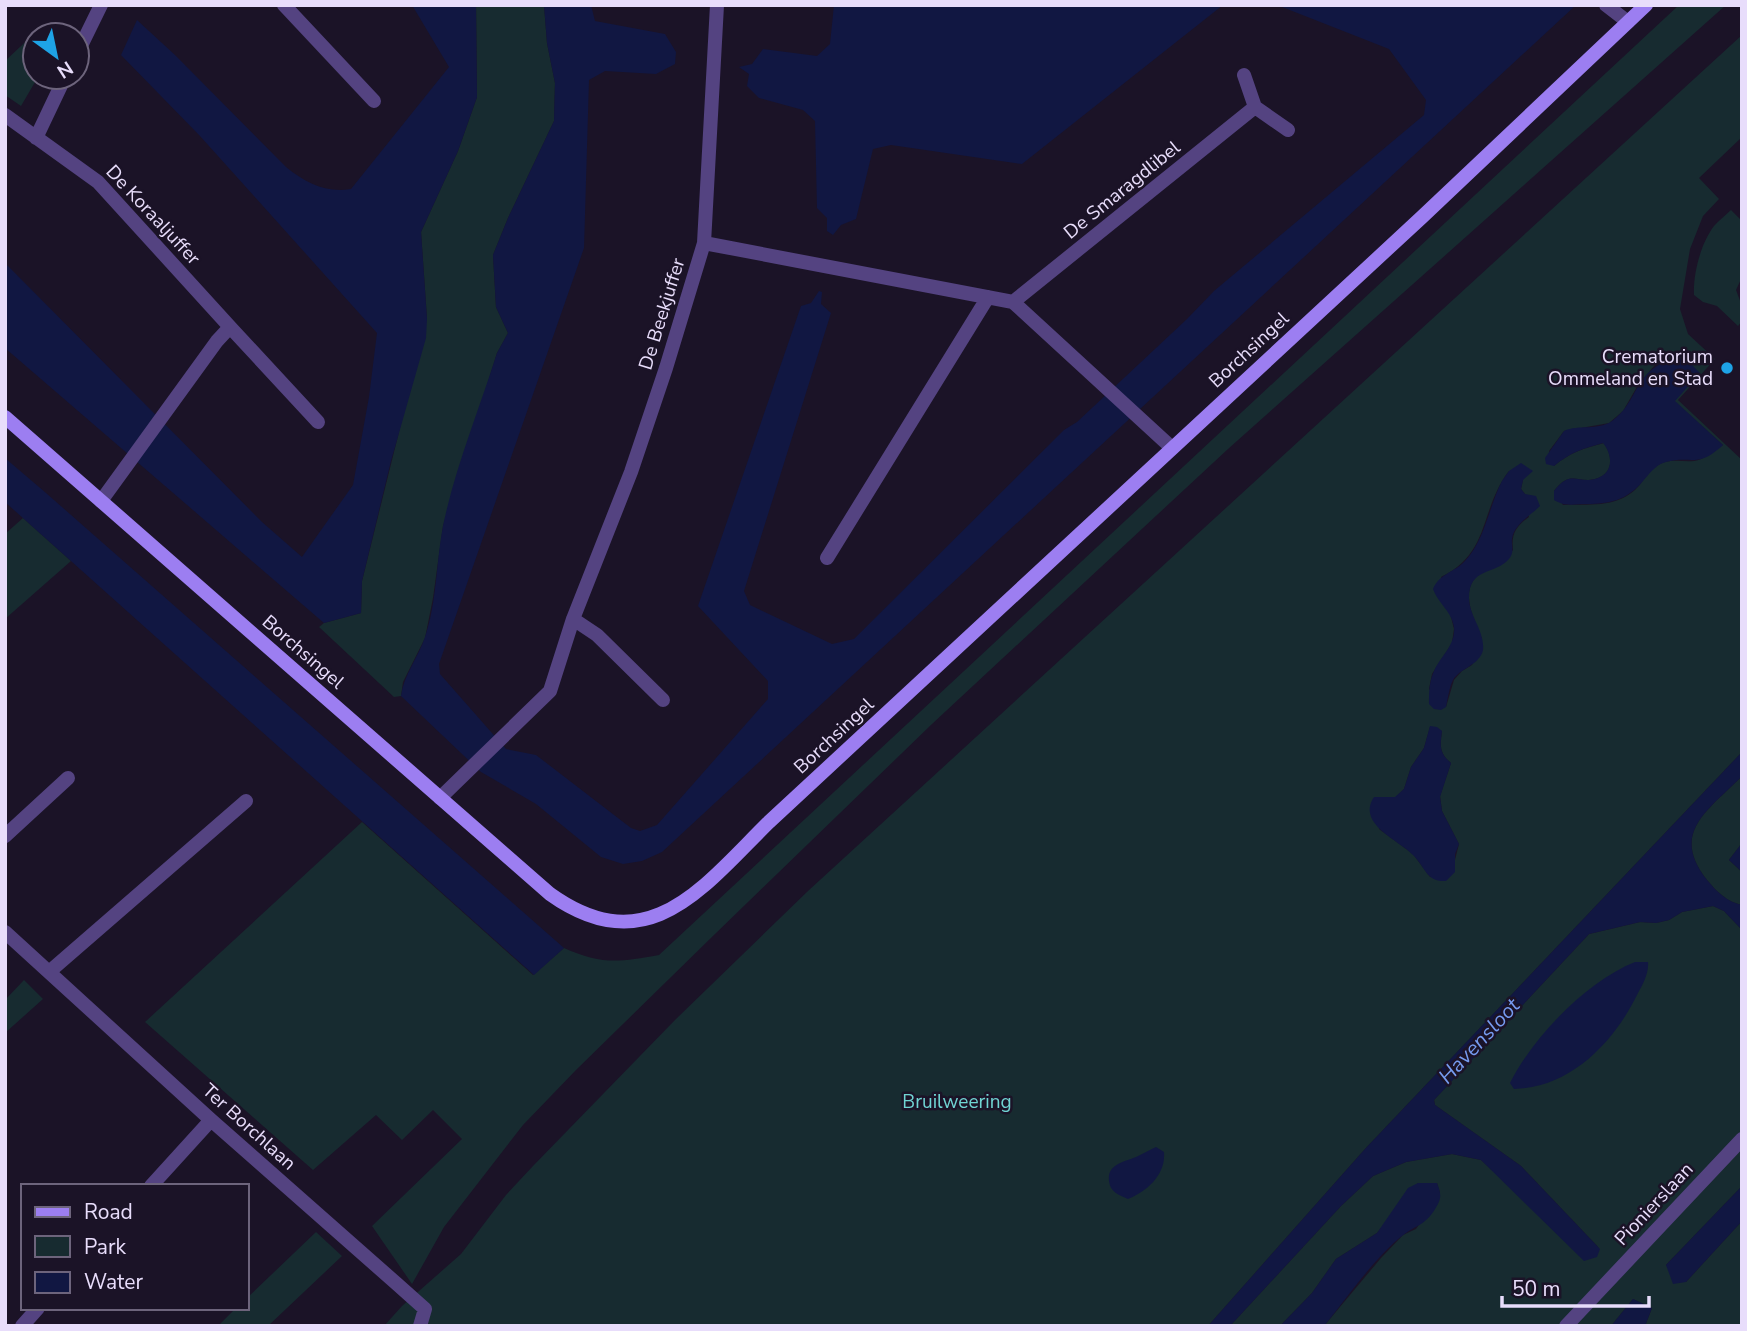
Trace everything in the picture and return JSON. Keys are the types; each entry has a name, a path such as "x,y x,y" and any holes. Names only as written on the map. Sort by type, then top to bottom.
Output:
{"main road":[{"name":"Borchsingel","path":"5,417 550,894 573,909 595,918 627,922 661,915 696,894 769,822 1646,5"}],"street":[{"path":"91,25 101,5"},
{"path":"285,5 374,101"},
{"name":"De Beekjuffer","path":"440,798 550,691 573,620 631,472 704,243 717,5"},
{"path":"1606,5 1629,22"},
{"path":"1244,75 1255,107 1288,130"},
{"path":"36,138 58,91"},
{"name":"De Smaragdlibel","path":"1013,302 1255,107"},
{"name":"De Koraaljuffer","path":"5,115 98,181 318,422"},
{"path":"704,243 1013,302 1172,447"},
{"path":"827,558 988,297"},
{"path":"102,501 217,341 230,327"},
{"path":"573,620 597,635 663,700"},
{"path":"5,836 68,778"},
{"path":"49,972 246,801"},
{"name":"Ter Borchlaan","path":"5,932 425,1310 420,1326"},
{"path":"153,1184 211,1120"},
{"name":"Pionierslaan","path":"1566,1326 1742,1139"},
{"path":"22,1326 36,1310"}],"green space":[{"path":"476,5 544,5 547,43 555,83 554,121 493,255 496,307 508,333 497,353 443,526 425,638 403,682 401,696 394,697 319,627 324,623 361,613 362,581 427,319 421,232 458,151 477,97"},
{"path":"1679,5 1726,5 1228,449 932,724 715,934 523,1125 444,1227 412,1284 372,1226 462,1139 433,1110 402,1140 376,1115 313,1170 145,1022 362,822 533,975 564,948 600,960 659,955"},
{"name":"Bruilweering","path":"1742,35 1742,137 1699,178 1719,199 1703,216 1690,249 1680,309 1688,334 1715,359 1678,400 1742,460 1742,752 1365,1149 1208,1326 384,1326 402,1306 461,1254 506,1195 675,1020 808,891","holes":["1663,361 1674,401 1723,445 1698,460 1670,461 1658,465 1635,490 1619,500 1601,504 1563,505 1554,491 1560,484 1570,479 1589,480 1601,477 1609,469 1609,453 1604,443 1577,452 1554,466 1549,451 1564,431 1609,423 1623,411 1638,385 1654,366","1509,471 1523,480 1521,489 1525,494 1529,517 1515,531 1513,550 1499,565 1482,572 1470,587 1472,613 1482,639 1472,665 1454,680 1446,707 1429,689 1432,674 1452,643 1454,629 1441,577 1469,556 1483,530 1500,486","1430,727 1442,731 1441,749 1451,763 1440,796 1442,811 1459,844 1454,864 1430,877 1413,854 1379,829 1382,798 1396,797 1404,789 1411,767 1424,748"]},
{"path":"21,46 21,91 30,91 21,106 5,95 5,61"},
{"path":"1731,210 1742,221 1742,277 1736,290 1742,306 1742,321 1738,326 1717,306 1703,302 1694,295 1696,268 1705,241 1714,226"},
{"path":"23,518 71,561 5,619 5,534"},
{"path":"1742,776 1742,843 1729,860 1742,872 1742,905 1727,899 1710,884 1696,863 1692,848 1693,835 1706,811"},
{"path":"1713,906 1724,911 1742,930 1742,1186 1666,1265 1686,1282 1742,1221 1742,1326 1645,1326 1652,1308 1633,1299 1611,1326 1324,1326 1381,1258 1403,1235 1416,1229 1440,1193 1437,1183 1418,1183 1377,1233 1336,1259 1312,1293 1280,1326 1230,1326 1341,1206 1373,1176 1406,1162 1452,1154 1481,1160 1507,1184 1599,1248 1521,1166 1435,1105 1434,1100 1589,934 1640,922 1656,923 1669,920 1682,912"},
{"path":"24,980 43,999 5,1033 5,1000"},
{"path":"316,1232 342,1256 268,1326 218,1326 234,1310 248,1310 248,1297"}],"water":[{"path":"412,5 476,5 477,97 458,151 421,232 426,338 391,461 362,581 361,613 324,623 5,348 5,263 262,522 302,557 353,485 377,333 200,136 121,55 137,20 286,167 316,186 333,190 351,189 449,67"},
{"path":"544,5 591,5 595,21 665,34 676,52 675,64 656,74 605,71 589,80 584,248 439,664 440,674 506,749 536,755 631,828 640,831 657,825 768,699 768,681 698,606 801,306 811,303 819,291 822,292 821,304 831,313 744,591 750,605 832,644 854,639 1064,430 1077,422 1214,291 1424,115 1426,100 1389,49 1277,5 1576,5 662,852 642,861 623,864 601,857 536,804 481,772 401,696 429,624 443,526 454,483 497,353 508,333 496,307 493,255 554,121 555,83 547,43"},
{"path":"834,5 1223,5 1022,164 891,145 873,149 856,219 841,225 833,235 827,231 827,218 817,208 815,121 803,110 759,98 747,86 749,74 739,67 752,64 763,49 817,56 830,44"},
{"path":"1675,358 1686,359 1700,373 1675,401 1723,445 1714,453 1700,459 1660,464 1631,493 1618,500 1570,505 1554,500 1554,491 1560,484 1570,479 1589,480 1601,477 1610,464 1609,453 1603,443 1577,452 1554,466 1546,464 1545,458 1564,431 1601,426 1612,421 1621,413 1651,370"},
{"path":"5,458 564,948 534,975 5,502"},
{"path":"1521,463 1533,471 1523,480 1521,489 1525,494 1536,496 1540,506 1513,534 1512,554 1509,559 1473,581 1470,588 1470,605 1482,636 1483,650 1474,663 1453,680 1446,707 1441,710 1434,709 1429,704 1431,679 1453,640 1454,627 1451,617 1433,589 1439,580 1461,565 1472,553 1502,481 1509,471"},
{"path":"1430,726 1442,731 1441,749 1451,763 1440,797 1442,811 1459,844 1455,854 1455,872 1446,881 1430,877 1407,849 1381,830 1371,815 1370,807 1374,797 1395,797 1404,789 1411,767 1424,748"},
{"name":"Havensloot","path":"1742,752 1742,776 1706,811 1693,835 1692,848 1696,863 1710,884 1727,899 1742,905 1742,930 1724,911 1713,906 1682,912 1669,920 1656,923 1640,922 1589,934 1434,1100 1435,1105 1521,1166 1600,1249 1597,1257 1584,1261 1481,1160 1452,1154 1406,1162 1373,1176 1341,1206 1230,1326 1208,1326 1365,1149"},
{"path":"1742,843 1742,872 1729,860"},
{"path":"1635,962 1648,962 1645,978 1628,1011 1604,1044 1589,1059 1554,1080 1535,1087 1514,1089 1510,1083 1520,1065 1563,1012 1598,982"},
{"path":"1156,1147 1164,1152 1164,1160 1159,1174 1149,1186 1128,1199 1113,1190 1109,1175 1114,1167"},
{"path":"1418,1183 1437,1183 1440,1198 1434,1211 1382,1255 1324,1326 1280,1326 1312,1293 1336,1259 1377,1233 1408,1188"},
{"path":"1742,1186 1742,1221 1686,1282 1673,1284 1666,1265"},
{"path":"1633,1299 1652,1308 1645,1326 1611,1326"}],"place":[{"name":"Crematorium Ommeland en Stad","path":"1727,368"}]}
